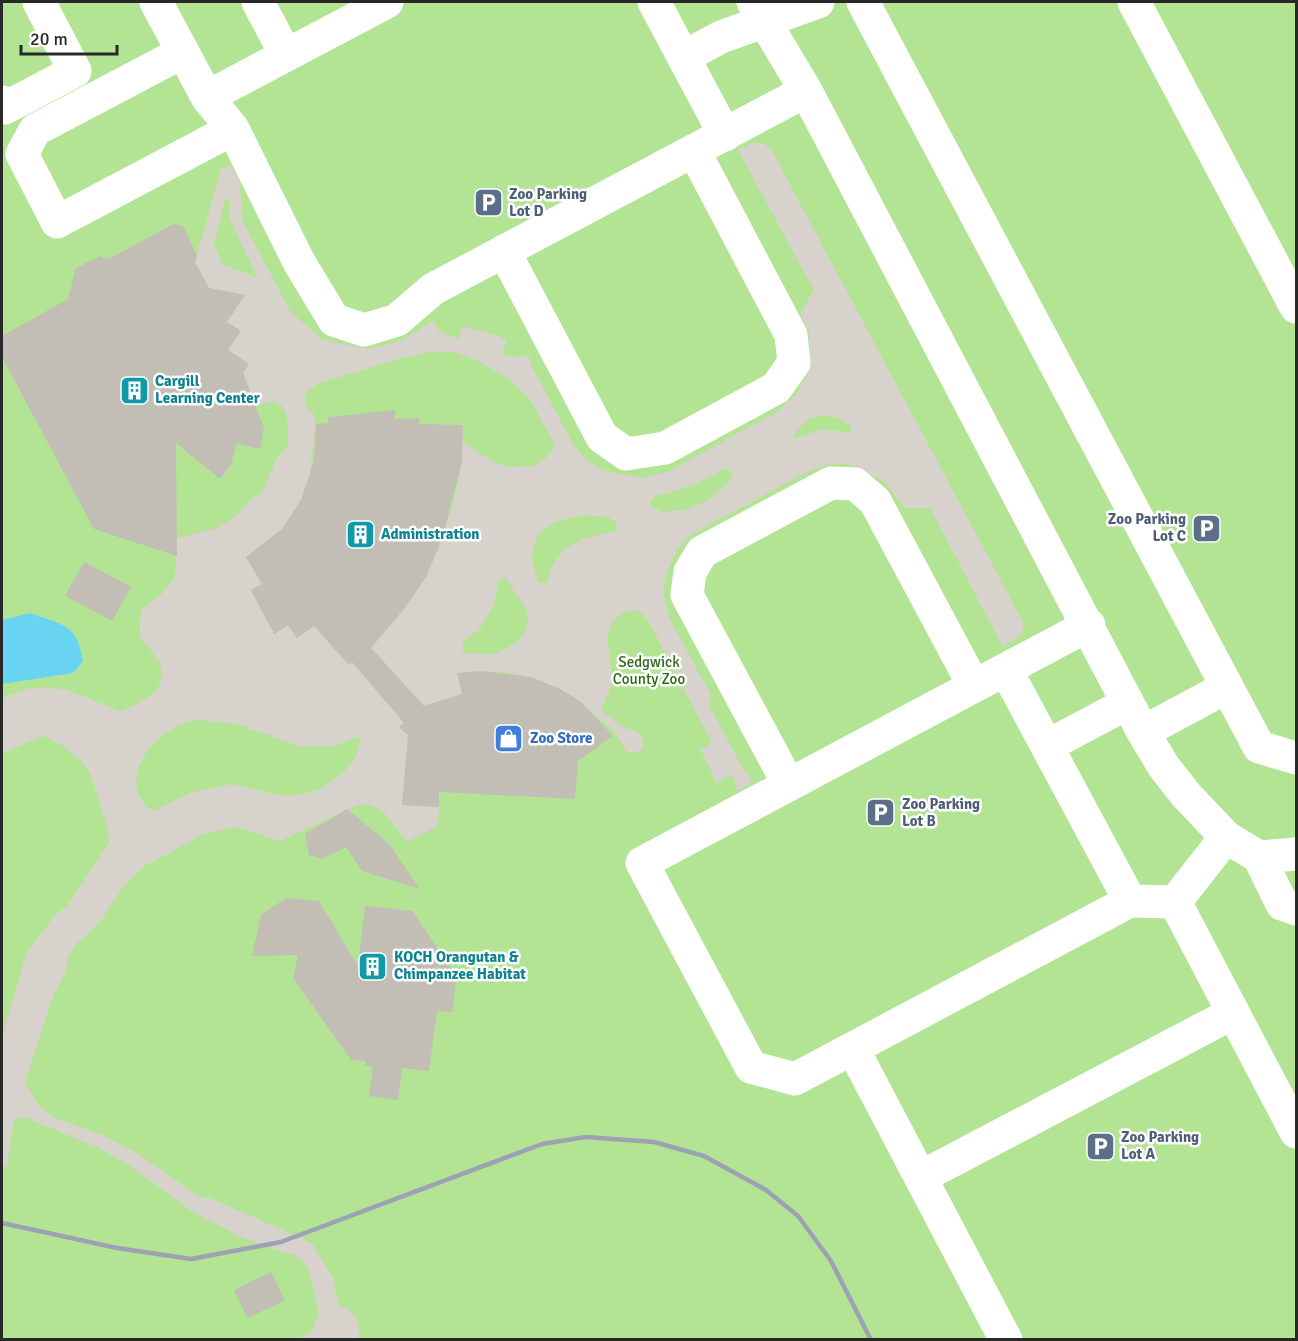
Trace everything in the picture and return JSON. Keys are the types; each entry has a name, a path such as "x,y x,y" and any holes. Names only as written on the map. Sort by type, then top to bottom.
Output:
{"street":[{"path":"2,102 4,108 75,70 39,2"},
{"path":"156,2 207,97 233,129 299,262 334,320 364,330 397,320 433,289 806,92"},
{"path":"258,2 286,55"},
{"path":"207,97 387,2"},
{"path":"654,2 725,135"},
{"path":"684,57 760,12 818,2"},
{"path":"862,2 1259,747 1296,758"},
{"path":"1134,2 1296,307"},
{"path":"760,12 806,92 1089,625 1143,732 1164,766 1187,796 1226,837 1258,857 1282,904 1296,909"},
{"path":"183,52 35,129 22,154 57,222 233,129"},
{"path":"40,89 55,119"},
{"path":"504,251 602,437 626,454 665,448 776,388 794,363 791,335 694,151"},
{"path":"789,785 687,596 690,572 702,552 791,504 831,483 855,484 875,501 974,687"},
{"path":"1089,625 642,863 751,1067 795,1078 1130,901 1175,902"},
{"path":"1006,670 1130,901"},
{"path":"1143,732 1227,687"},
{"path":"1047,746 1128,703"},
{"path":"1175,902 1226,837"},
{"path":"1258,857 1296,854"},
{"path":"1175,902 1296,1132"},
{"path":"921,1177 1233,1012"},
{"path":"852,1048 1006,1340"}],"green space":[{"name":"Sedgwick County Zoo","path":"2,2 1296,2 1296,1339 2,1340"}],"shaded area":[{"path":"752,143 763,143 772,151 1024,624 1022,634 1003,647 930,508 904,508 885,482 858,467 843,463 823,466 801,475 689,536 676,551 666,575 663,590 669,618 711,695 710,707 744,771 753,779 737,792 734,777 730,776 717,783 700,749 712,743 648,620 640,612 632,610 621,614 613,622 607,635 612,677 611,687 601,710 621,726 639,733 644,740 639,752 627,752 614,731 572,696 531,677 496,671 458,674 462,695 426,708 370,647 403,611 426,577 442,539 454,501 462,461 462,441 490,460 504,466 518,467 534,466 545,459 553,450 554,443 531,401 511,380 476,360 455,352 431,352 405,357 320,383 310,389 304,396 306,407 314,414 316,424 309,479 301,500 282,529 246,557 262,584 251,590 274,634 288,625 297,638 318,623 324,637 349,665 353,662 404,723 399,727 408,735 402,805 439,807 438,826 407,842 383,811 371,805 360,804 280,841 237,827 204,834 145,866 124,885 101,921 77,943 68,957 66,971 54,994 25,1083 39,1106 55,1118 104,1136 137,1153 198,1196 210,1198 312,1243 333,1278 339,1306 349,1310 357,1318 360,1328 358,1339 295,1339 312,1331 319,1313 308,1268 298,1257 243,1238 193,1212 127,1164 97,1147 26,1118 19,1117 13,1123 7,1167 2,1166 2,1038 26,954 55,915 67,906 109,843 108,828 90,773 81,761 63,746 44,736 2,753 2,698 30,688 65,689 120,711 156,692 162,678 160,662 140,637 140,622 142,609 162,594 175,577 177,538 217,528 237,515 254,496 262,493 278,456 288,447 287,415 282,406 273,401 256,406 243,373 249,364 228,350 241,331 227,322 245,295 209,288 195,262 221,169 231,165 240,182 242,220 290,311 322,340 369,349 400,341 433,321 439,331 459,339 462,326 498,336 507,340 502,354 511,357 529,356 532,367 573,444 585,459 603,471 643,478 669,471 777,412 796,394 808,375 810,335 800,313 814,290 738,150","holes":["229,198 229,217 257,277 223,265 214,244 225,199","824,415 841,419 851,427 849,433 824,429 797,438 794,434 808,419","726,468 733,475 731,480 707,501 684,510 662,512 650,506 651,500 656,495 695,484","583,515 608,517 615,522 618,528 617,531 585,538 564,549 553,565 547,583 538,582 531,556 538,534 555,522","505,577 526,609 528,622 524,633 516,643 495,654 463,653 463,641 479,630 494,605 499,579","197,720 238,724 301,747 334,746 359,736 360,744 355,758 345,771 319,790 287,797 232,784 192,792 155,810 147,808 139,796 136,785 138,768 149,748 178,725"]}],"water":[{"path":"30,613 59,623 72,632 77,639 83,661 73,673 2,684 2,620"}],"building":[{"name":"Cargill Learning Center","path":"173,224 183,226 197,255 195,262 209,288 245,295 227,322 241,331 228,350 249,364 243,373 264,428 260,449 236,444 231,465 220,479 176,443 177,556 94,529 2,357 2,336 68,299 76,268 100,256 109,259"},
{"name":"Administration","path":"395,410 395,419 419,418 419,424 463,425 462,461 442,539 426,577 403,610 371,648 424,706 462,694 457,673 481,671 531,677 560,689 581,702 613,736 578,761 575,799 439,792 439,807 402,805 408,735 399,727 404,723 352,662 349,665 314,626 297,638 288,625 274,634 251,590 262,584 246,557 282,529 301,500 314,461 316,424 328,423 328,417"},
{"path":"84,562 131,587 112,621 65,596"},
{"path":"347,809 389,844 420,889 362,871 346,847 323,859 309,855 305,834"},
{"name":"KOCH Orangutan & Chimpanzee Habitat","path":"286,898 319,901 358,966 365,906 412,911 457,976 452,1012 437,1011 429,1071 402,1068 398,1100 369,1096 373,1067 365,1065 365,1061 351,1060 293,978 298,955 252,956 261,915"},
{"path":"271,1272 285,1301 247,1318 234,1290"}],"railway":[{"path":"2,1223 117,1248 191,1259 281,1242 542,1144 586,1137 654,1142 704,1156 766,1190 798,1216 831,1261 871,1340"}],"place":[{"name":"Zoo Parking Lot D","path":"488,203"},
{"name":"Cargill Learning Center","path":"134,390"},
{"name":"Zoo Parking Lot C","path":"1207,528"},
{"name":"Administration","path":"360,534"},
{"name":"Zoo Store","path":"509,738"},
{"name":"Zoo Parking Lot B","path":"881,813"},
{"name":"KOCH Orangutan & Chimpanzee Habitat","path":"373,966"},
{"name":"Zoo Parking Lot A","path":"1100,1146"}]}
